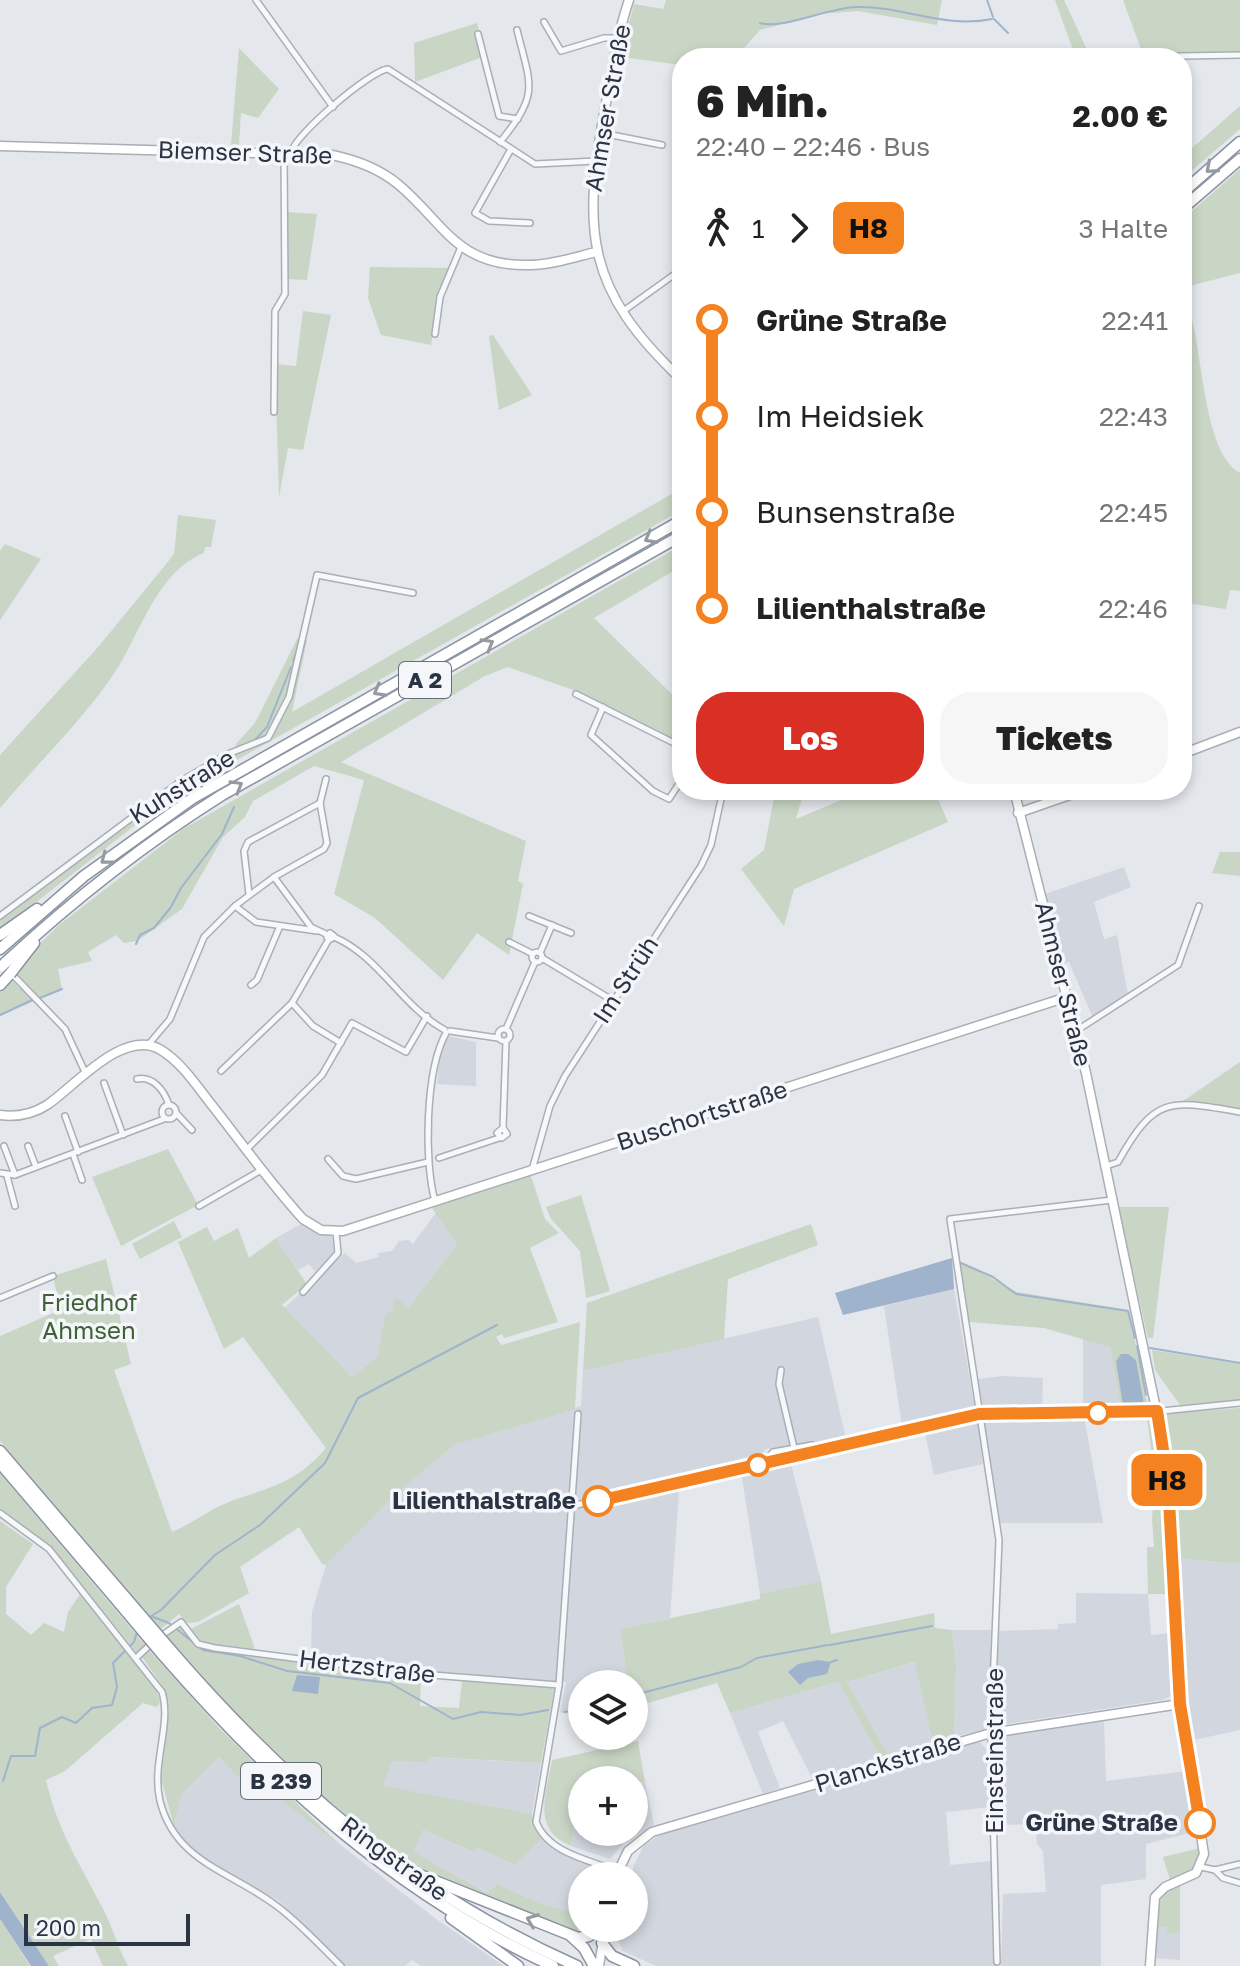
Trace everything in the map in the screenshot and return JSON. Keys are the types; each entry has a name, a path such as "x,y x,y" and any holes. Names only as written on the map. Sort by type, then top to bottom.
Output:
{"highway":[{"path":"1192,184 1240,142"},
{"path":"1192,200 1240,159"},
{"name":"A 2","path":"0,949 130,840 232,774 672,526"},
{"name":"A 2","path":"5,967 56,916 145,846 222,795 672,541"},
{"path":"0,935 60,896"},
{"path":"0,985 5,967"},
{"name":"B 239","path":"0,1451 165,1651"},
{"name":"B 239","path":"0,1463 77,1546"},
{"name":"Ringstraße","path":"165,1651 271,1758 376,1849 491,1924 577,1966"},
{"name":"Ringstraße","path":"165,1651 283,1783 344,1835 417,1889 553,1966"},
{"path":"376,1849 443,1885 568,1935"},
{"path":"417,1889 420,1896 518,1966"},
{"path":"576,1942 596,1963"},
{"path":"602,1943 612,1956 634,1966"}],"street":[{"path":"256,0 333,107"},
{"name":"Ahmser Straße","path":"629,0 618,38 596,161 591,210 596,252 621,312 637,335 672,370"},
{"path":"544,22 561,51 604,38 618,38"},
{"path":"500,142 529,102 531,88 517,30"},
{"path":"478,34 499,116 518,119"},
{"path":"1192,56 1240,55"},
{"path":"274,412 275,311 285,294 288,153 294,142 378,71 388,69 511,149 544,165 596,161"},
{"path":"601,133 662,145"},
{"name":"Biemser Straße","path":"0,146 332,155 373,168 399,185 461,247 485,258 518,265 552,263 596,252"},
{"path":"511,149 475,213 489,221 530,223"},
{"path":"435,334 440,297 461,247"},
{"path":"621,312 672,276"},
{"name":"Kuhstraße","path":"0,916 181,781 228,754 268,738 293,683 317,575 413,593"},
{"path":"576,694 672,742"},
{"path":"603,707 591,735 653,791 669,799 672,794"},
{"path":"1192,750 1240,732"},
{"path":"148,1045 170,1019 206,934 249,894 326,846 320,803 326,779"},
{"name":"Im Strüh","path":"532,1171 556,1091 706,858 720,800"},
{"name":"Ahmser Straße","path":"1015,800 1075,1031 1157,1411 1168,1482 1180,1704 1204,1850 1201,1867"},
{"path":"1018,813 1055,800"},
{"path":"249,894 244,851 248,842 320,803"},
{"path":"274,877 317,931"},
{"path":"235,906 250,919 317,931 358,950 447,1031 506,1041"},
{"path":"1075,1031 1178,965 1199,906"},
{"path":"529,916 571,933"},
{"path":"498,1038 498,1032 506,1029 552,925"},
{"path":"251,985 257,980 280,926"},
{"path":"221,1071 292,1003 330,937"},
{"path":"509,942 539,955 612,1000"},
{"path":"5,967 65,1029 85,1072"},
{"name":"Buschortstraße","path":"336,1232 1067,997"},
{"path":"292,1003 313,1026 341,1043"},
{"path":"247,1149 309,1090 352,1023 406,1052 427,1016"},
{"path":"328,1159 343,1176 356,1179 430,1162 507,1134 503,1128 506,1041 510,1035 506,1029"},
{"path":"436,1202 430,1162 437,1050 447,1031"},
{"path":"0,1115 24,1114 40,1109 85,1072 130,1047 148,1045 163,1051 181,1067 303,1219 321,1230 336,1232 338,1253 303,1292"},
{"path":"137,1079 156,1084 169,1105 192,1130"},
{"path":"104,1083 123,1135"},
{"path":"1106,1166 1118,1162 1133,1136 1150,1117 1167,1105 1191,1104 1240,1112"},
{"path":"164,1119 161,1111 169,1105"},
{"path":"15,1206 3,1174 15,1175 177,1114"},
{"path":"65,1116 82,1180"},
{"path":"4,1146 15,1175"},
{"path":"28,1146 36,1167"},
{"path":"430,1162 440,1163 439,1158"},
{"path":"199,1206 263,1169"},
{"name":"Einsteinstraße","path":"997,1962 991,1733 999,1540 950,1219 1113,1200"},
{"path":"0,1298 53,1276"},
{"path":"781,1370 779,1384 794,1448"},
{"path":"572,1506 979,1414 1157,1411 1240,1403"},
{"path":"578,1414 559,1685 536,1822 543,1836 556,1846 592,1862"},
{"path":"765,1463 773,1452 812,1445 815,1450"},
{"path":"0,1513 49,1549 162,1692 165,1707 157,1756 157,1786 164,1813 177,1837 203,1863 277,1906 341,1966"},
{"name":"Hertzstraße","path":"135,1656 176,1623 186,1626 198,1644 215,1648 407,1673 559,1685"},
{"name":"Planckstraße","path":"622,1862 628,1851 652,1832 991,1733 1180,1704"},
{"path":"1150,1966 1155,1897 1165,1887 1188,1878 1201,1867 1215,1870 1240,1864"},
{"path":"1215,1870 1223,1878 1240,1883"},
{"path":"596,1963 602,1943"}],"shaded area":[{"path":"1124,867 1131,887 1094,902 1104,939 1117,935 1128,995 1093,1018 1069,962 1061,965 1042,895"},
{"path":"448,1036 476,1042 476,1086 437,1084 440,1054"},
{"path":"436,1213 457,1244 409,1307 394,1298 392,1313 385,1314 377,1357 352,1377 284,1308 345,1253 356,1263 379,1257 378,1253 392,1251 399,1241 409,1240 413,1244"},
{"path":"303,1223 314,1232 332,1236 334,1252 315,1272 309,1264 298,1270 276,1238"},
{"path":"954,1289 975,1409 902,1426 884,1306"},
{"path":"818,1317 846,1439 766,1449 756,1459 680,1478 670,1618 620,1629 626,1670 568,1670 568,1711 560,1713 566,1682 405,1669 311,1657 312,1612 326,1565 394,1496 454,1445 581,1406 583,1371"},
{"path":"1083,1338 1110,1347 1121,1408 1083,1408"},
{"path":"1003,1376 1043,1378 1042,1408 983,1408 978,1379"},
{"path":"1084,1416 1103,1523 998,1523 983,1421 986,1417"},
{"path":"973,1418 978,1422 983,1464 934,1475 924,1429"},
{"path":"790,1460 821,1581 760,1594 741,1471"},
{"path":"1175,1558 1240,1564 1240,1730 1189,1741"},
{"path":"1076,1593 1148,1594 1151,1635 1170,1633 1171,1696 1162,1700 994,1726 999,1631 1058,1629 1058,1624 1076,1623"},
{"path":"952,1630 991,1630 989,1724 985,1729 954,1737 956,1666"},
{"path":"916,1662 933,1744 889,1756 847,1682"},
{"path":"838,1682 881,1759 812,1778 783,1721 758,1732 780,1788 763,1794 730,1713"},
{"path":"1104,1721 1106,1781 1187,1771 1197,1831 1146,1844 1146,1879 1101,1885 1101,1966 1001,1966 1003,1894 1046,1892 1043,1851 1037,1844 1035,1824 999,1825 996,1746 1001,1737 1009,1735"},
{"path":"979,1742 989,1751 991,1807 946,1812 950,1865 992,1861 995,1966 656,1966 623,1951 619,1943 648,1942 648,1862 636,1862 644,1846 648,1846 648,1842 660,1835"},
{"path":"387,1755 541,1763 532,1814 383,1787"},
{"path":"219,1757 257,1795 266,1787 436,1919 504,1966 421,1966 412,1960 405,1966 345,1966 279,1901 194,1853 174,1826 181,1795"},
{"path":"648,1796 654,1825 648,1829"},
{"path":"423,1830 470,1851 478,1848 515,1865 542,1839 554,1850 585,1862 568,1862 568,1911 544,1905 497,1884 489,1893 412,1852"},
{"path":"571,1846 621,1846 610,1859"},
{"path":"1157,1927 1167,1927 1167,1933 1180,1933 1180,1960 1154,1958"}],"green space":[{"path":"666,0 942,0 937,25 858,11 820,14 760,30 744,48 672,48 672,64 620,57 634,4 663,9"},
{"path":"1055,0 1064,0 1086,48 1072,48"},
{"path":"1123,0 1240,0 1240,51 1192,53 1192,48 1141,48"},
{"path":"477,23 485,56 415,82 414,43"},
{"path":"239,48 279,89 258,118 241,113 239,145 231,145"},
{"path":"1240,106 1240,129 1192,170 1192,148"},
{"path":"1240,169 1240,273 1192,285 1192,211"},
{"path":"287,212 317,214 307,280 287,279"},
{"path":"370,267 449,268 438,299 431,345 381,335 368,298"},
{"path":"303,311 331,315 303,450 288,448 279,497 275,364 296,366"},
{"path":"1192,322 1216,440 1226,460 1240,473 1240,591 1230,590 1226,609 1192,604"},
{"path":"493,335 532,395 499,410 489,336"},
{"path":"672,494 672,516 219,770 151,813 0,930 0,917 183,782 235,752 236,744 255,723 297,639 307,640 292,712"},
{"path":"178,515 216,520 211,547 205,547 204,553 172,575 99,695 0,808 0,755 99,646 174,554"},
{"path":"5,544 41,559 0,620 0,551"},
{"path":"672,551 672,572 594,618 672,694 672,738 576,691 508,667 485,676 341,762 526,841 518,881 523,884 509,955 477,933 443,980 375,918 334,894 364,780 314,766 253,801 245,817 223,837 182,909 137,941 124,943 116,935 88,952 92,961 58,969 62,989 0,1016 0,993 12,980 19,988 25,984 17,974 28,955 59,925 183,829"},
{"path":"773,800 801,800 796,819 841,800 938,800 948,822 794,889 784,926 741,869 764,850"},
{"path":"1220,852 1240,852 1240,876 1212,873"},
{"path":"1240,1062 1240,1109 1183,1101"},
{"path":"168,1149 198,1205 121,1246 92,1177"},
{"name":"Friedhof Ahmsen","path":"531,1176 545,1219 559,1233 530,1248 558,1322 504,1338 502,1334 496,1337 501,1345 580,1322 575,1409 454,1445 394,1496 326,1565 322,1564 299,1527 240,1567 249,1593 198,1622 187,1623 179,1614 161,1629 0,1441 0,1336 60,1310 53,1276 106,1259 131,1364 114,1370 172,1532 222,1505 289,1479 326,1448 243,1337 224,1349 178,1242 207,1227 214,1241 238,1228 249,1258 276,1238 307,1284 282,1305 352,1377 377,1357 385,1314 392,1312 394,1297 409,1307 457,1244 432,1208"},
{"path":"581,1195 610,1291 586,1298 580,1251 551,1219 546,1207"},
{"path":"1118,1207 1169,1207 1153,1338 1148,1338"},
{"path":"174,1221 182,1237 140,1259 132,1244"},
{"path":"811,1224 818,1245 728,1279 724,1339 583,1371 587,1303"},
{"path":"959,1261 1017,1292 1129,1310 1148,1407 1121,1408 1110,1347 1044,1328 969,1322 960,1282"},
{"path":"1152,1350 1240,1364 1240,1400 1180,1405 1155,1370"},
{"path":"1240,1408 1240,1564 1175,1558 1162,1419 1167,1413"},
{"path":"1147,1417 1155,1421 1167,1594 1148,1594 1147,1547 1154,1547 1152,1519 1155,1479"},
{"path":"0,1473 145,1645 137,1653 51,1546 0,1508"},
{"path":"0,1521 33,1544 6,1587 6,1614 31,1635 44,1623 64,1632 68,1612 81,1593 156,1689 160,1702 157,1707 143,1703 65,1771 46,1780 63,1832 107,1916 128,1966 103,1966 91,1939 53,1956 59,1966 49,1966 0,1892"},
{"path":"821,1581 831,1634 934,1613 935,1628 952,1630 956,1666 954,1737 933,1744 915,1662 847,1682 889,1756 881,1759 838,1682 730,1713 717,1683 648,1703 648,1670 626,1670 620,1629 760,1599 760,1594"},
{"path":"239,1604 255,1649 203,1643 191,1629"},
{"path":"179,1625 200,1648 421,1678 420,1706 459,1708 462,1681 551,1687 554,1690 541,1763 430,1757 426,1762 392,1761 383,1786 532,1814 534,1827 542,1839 515,1865 478,1848 471,1851 423,1830 413,1852 488,1893 497,1884 544,1905 568,1911 568,1928 424,1872 399,1856 309,1785 242,1720 166,1635"},
{"path":"149,1650 218,1727 341,1846 266,1788 257,1796 219,1757 181,1795 174,1826 161,1779 169,1708 162,1685 142,1657"},
{"path":"597,1750 640,1750 642,1766 568,1766 568,1844 558,1839 546,1821 545,1798 552,1760"},
{"path":"1200,1848 1194,1869 1170,1880 1163,1857"},
{"path":"1180,1886 1180,1933 1167,1933 1167,1927 1157,1927 1158,1906 1167,1893"},
{"path":"0,1919 30,1966 0,1966"}],"water":[{"path":"952,1258 954,1289 843,1315 835,1293"},
{"path":"1121,1354 1128,1354 1136,1360 1144,1405 1123,1406 1116,1361"},
{"path":"818,1660 831,1662 827,1674 808,1678 800,1685 788,1672 798,1664"},
{"path":"297,1675 320,1677 318,1694 292,1691"},
{"path":"0,1892 49,1966 31,1966 0,1919"}],"waterway":[{"path":"987,0 993,17"},
{"path":"760,23 793,21 857,7 958,21 992,19"},
{"path":"994,19 1008,33"},
{"path":"293,661 298,647"},
{"path":"253,742 267,727 291,667"},
{"path":"136,944 140,935 154,928 171,907 181,888 222,834 234,807"},
{"path":"40,998 62,989"},
{"path":"0,1015 32,1000"},
{"path":"986,1019 1029,1005"},
{"path":"924,1039 980,1021"},
{"path":"800,1079 872,1056"},
{"path":"961,1263 993,1277 1016,1294 1128,1311 1135,1338"},
{"path":"148,1618 161,1610 215,1555 260,1525 325,1463 358,1398 497,1325"},
{"path":"1137,1346 1146,1395"},
{"path":"1150,1348 1240,1363"},
{"path":"153,1617 169,1623 203,1650 240,1656 287,1671 390,1683 453,1719 481,1712 520,1715 548,1710"},
{"path":"830,1645 932,1626"},
{"path":"3,1781 11,1756 35,1756 40,1728 62,1717 76,1723 92,1708 112,1705 117,1687 113,1663 134,1642 137,1632"},
{"path":"648,1691 741,1667 757,1658 828,1645"},
{"path":"831,1662 837,1660"},
{"path":"564,1712 568,1712"}],"bus line":[{"name":"H8","path":"598,1501 979,1414 1157,1411 1168,1482 1180,1704 1200,1823"}],"place":[{"name":"Lilienthalstraße","path":"598,1501"},
{"name":"Grüne Straße","path":"1200,1823"}]}
